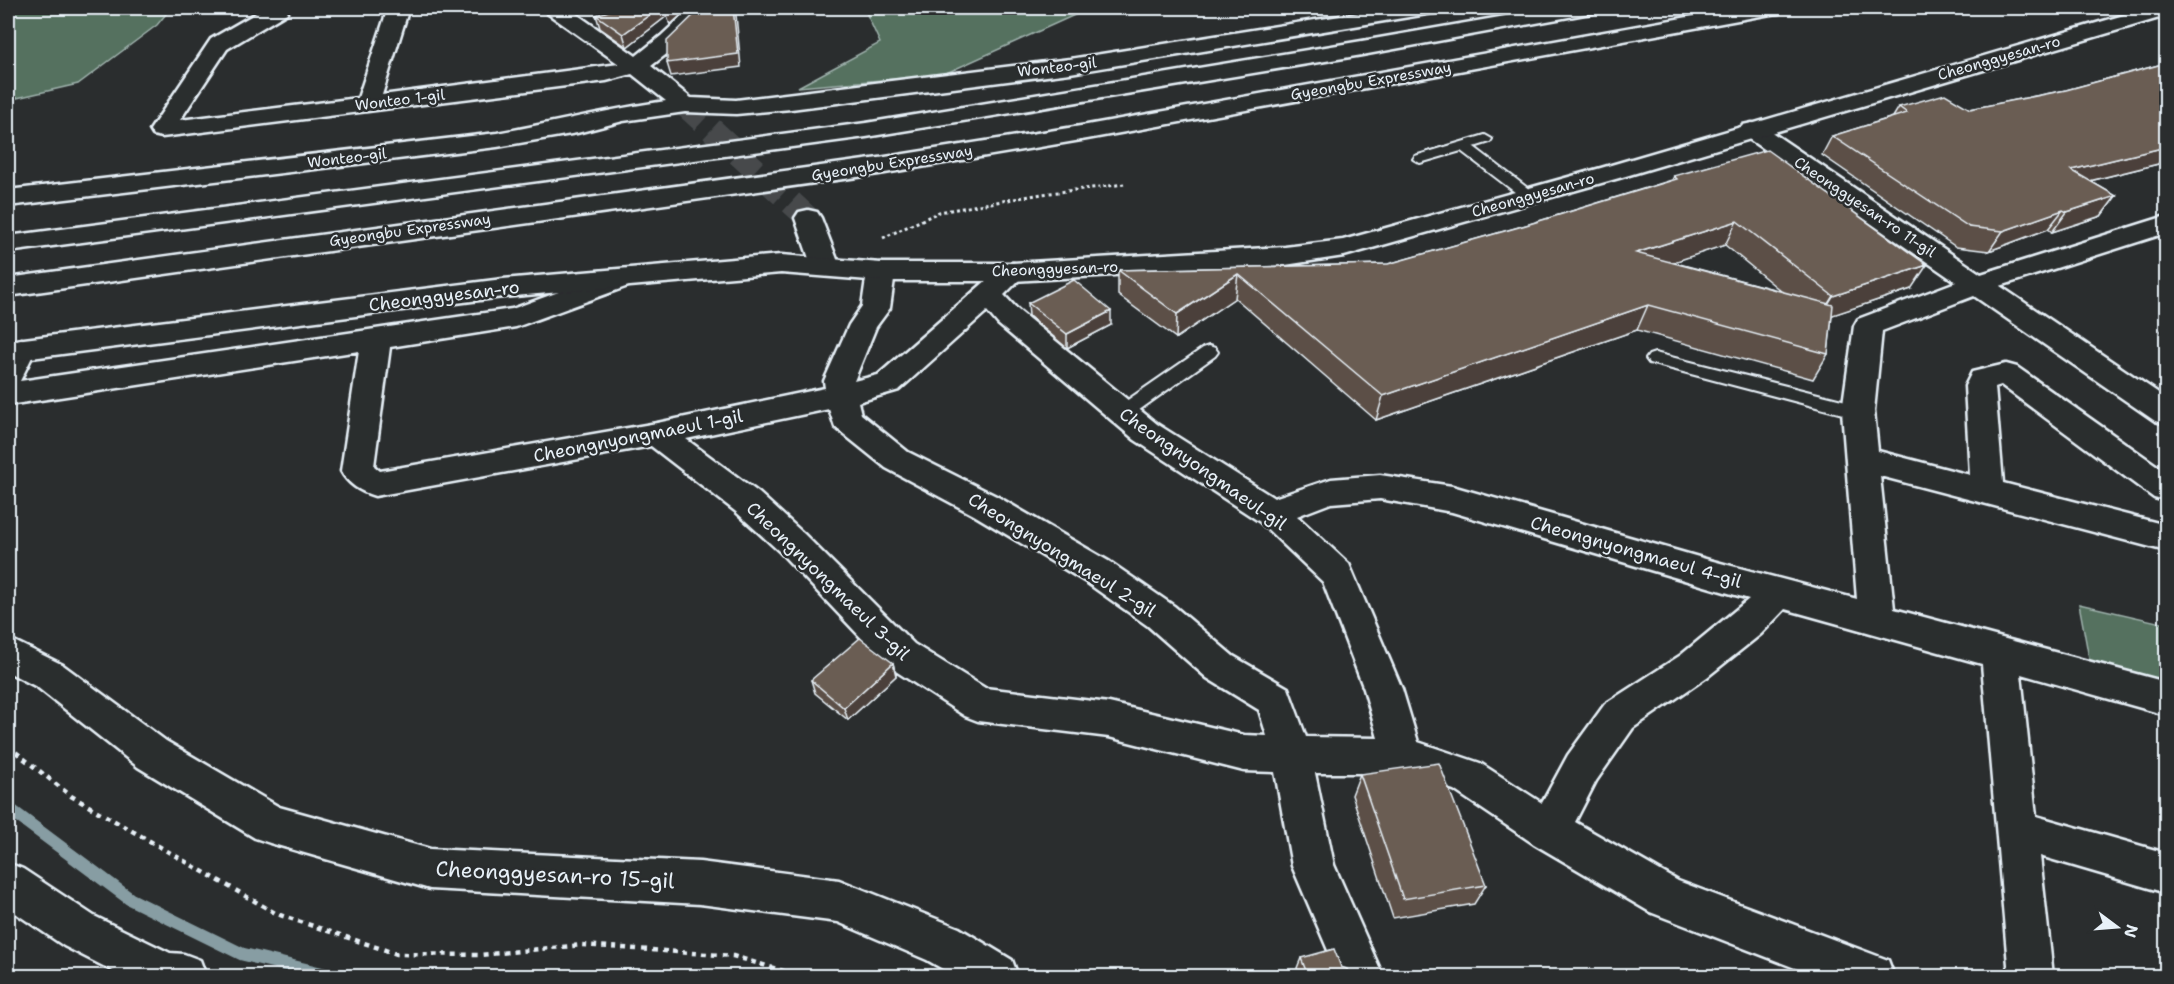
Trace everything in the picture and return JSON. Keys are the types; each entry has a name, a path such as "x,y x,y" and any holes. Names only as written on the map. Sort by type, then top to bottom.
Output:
{"main road":[{"name":"Wonteo 1-gil","path":"279,8 219,44 162,130 606,74 637,66"},
{"path":"368,104 398,8"},
{"path":"555,8 637,66 685,105"},
{"path":"637,66 669,41 702,8"},
{"name":"Wonteo-gil","path":"8,198 497,140 577,126 622,114 685,105 736,107 1136,57 1427,8"},
{"name":"Gyeongbu Expressway","path":"8,244 866,130 1350,50 1585,8"},
{"name":"Gyeongbu Expressway","path":"8,287 879,166 1134,123 1771,8"},
{"name":"Cheonggyesan-ro","path":"14,350 491,290 781,264 882,272 1013,272 1285,256 1344,248 2166,9"},
{"name":"Cheonggyesan-ro 11-gil","path":"1752,130 2166,413"},
{"path":"808,218 826,267"},
{"path":"1877,620 1858,411 1868,326 1978,284 2166,225"},
{"path":"840,396 839,381 863,325 876,308 882,272"},
{"name":"Cheongnyongmaeul 1-gil","path":"376,339 357,471 375,484 657,434 840,396 888,383 1013,272"},
{"path":"8,394 516,318 621,279"},
{"name":"Cheongnyongmaeul-gil","path":"988,294 1008,317 1122,413 1146,432 1272,513 1337,574 1383,689 1402,755"},
{"path":"8,377 14,350"},
{"path":"1987,492 1980,386 1983,379 2006,374 2166,489"},
{"name":"Cheongnyongmaeul 2-gil","path":"840,396 846,419 897,460 986,506 1098,573 1161,615 1220,666 1275,700 1292,754"},
{"name":"Cheongnyongmaeul 3-gil","path":"657,434 747,502 792,543 902,655 978,704 1108,720 1244,753 1402,755"},
{"path":"1861,459 2166,538"},
{"name":"Cheongnyongmaeul 4-gil","path":"1272,513 1331,490 1380,487 1452,499 1778,593 2166,698"},
{"path":"1549,830 1582,768 1619,716 1694,666 1748,623 1778,593"},
{"path":"2000,653 2031,976"},
{"name":"Cheonggyesan-ro 15-gil","path":"8,654 50,676 152,754 270,824 430,869 700,883 839,902 943,944 996,976"},
{"path":"1292,754 1313,866 1361,976"},
{"path":"1402,755 1466,776 1549,830 1665,897 1872,976"},
{"path":"2017,830 2166,873"},
{"path":"8,884 79,931 167,975 184,976"}],"lane":[{"path":"1420,159 1485,139"},
{"path":"1463,146 1528,196"},
{"path":"1122,413 1209,352"},
{"path":"1654,359 1858,411"}],"path":[{"path":"883,238 939,212 1042,194 1125,184"},
{"path":"8,746 71,796 277,914 397,954 479,955 582,945 733,956 800,976"}],"green space":[{"path":"8,8 171,8 157,25 78,84 8,100"},
{"path":"864,8 1090,8 942,75 798,87 880,43"},
{"path":"2079,604 2166,624 2166,687 2091,669"}],"building":[{"path":"618,8 659,8 623,34 596,15"},
{"path":"701,8 733,8 738,54 667,63 667,41"},
{"path":"2166,63 2166,147 2071,170 2116,196 2067,212 2063,210 2003,231 1969,227 1832,136 1907,113 1899,107 1945,94 1970,109 2066,90"},
{"path":"1767,150 1927,265 1833,296 1737,221 1636,253 1833,305 1828,354 1648,305 1383,396 1238,274 1177,314 1118,270 1388,264 1526,225 1677,179 1674,176"},
{"path":"1074,280 1111,311 1067,334 1028,303"},
{"path":"860,638 893,663 844,708 811,680"},
{"path":"1439,763 1486,885 1403,899 1360,774"},
{"path":"1334,949 1341,967 1347,969 1350,976 1308,976 1301,958"}],"waterway":[{"path":"8,808 130,899 242,954 332,976"},
{"path":"539,976 665,976"}],"tunnel":[{"path":"685,105 808,218"}]}
